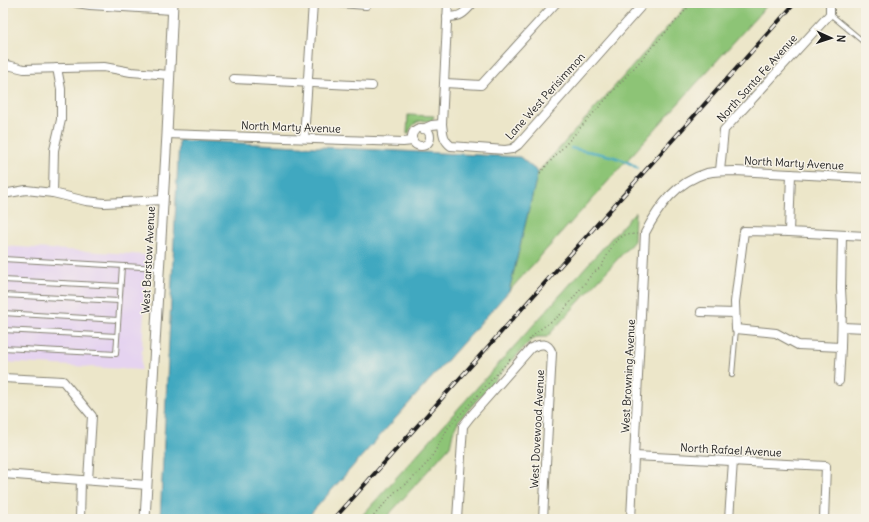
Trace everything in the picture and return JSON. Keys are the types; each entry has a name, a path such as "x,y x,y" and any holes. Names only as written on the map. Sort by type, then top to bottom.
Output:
{"street":[{"path":"76,3 90,5 172,7"},
{"path":"304,138 313,3"},
{"path":"340,3 366,5 366,3"},
{"path":"443,137 442,124 448,3"},
{"path":"448,17 457,17 461,15 473,3"},
{"path":"444,83 482,86 556,3"},
{"name":"Lane West Perisimmon","path":"443,137 447,143 457,147 504,150 512,149 518,145 644,3"},
{"path":"830,14 830,5 832,3"},
{"name":"West Barstow Avenue","path":"146,519 170,75 172,7"},
{"name":"North Santa Fe Avenue","path":"720,171 724,130 830,14"},
{"path":"3,64 24,69 104,67 131,72 170,75"},
{"path":"53,193 54,150 61,120 61,89 57,68"},
{"path":"234,79 372,86"},
{"path":"413,141 412,136 416,131 432,125 442,124"},
{"path":"423,129 430,134 429,142"},
{"name":"North Marty Avenue","path":"167,134 403,142 413,141 415,144 421,146 443,137"},
{"name":"North Marty Avenue","path":"720,171 866,178"},
{"name":"West Browning Avenue","path":"631,519 645,233 655,214 666,200 678,189 691,180 707,173 720,171"},
{"path":"789,232 791,174"},
{"path":"3,194 26,190 53,193 86,201 104,203 163,200"},
{"path":"841,348 798,345 776,333 736,329 735,302 744,231 866,236"},
{"path":"839,381 842,326 842,235"},
{"path":"701,312 736,313"},
{"path":"842,326 866,328"},
{"name":"West Dovewood Avenue","path":"457,519 463,426 531,348 538,344 544,344 550,347 552,353 543,519"},
{"path":"3,378 63,381 92,416 80,519"},
{"name":"North Rafael Avenue","path":"635,456 826,466 824,519"},
{"path":"729,519 732,461"},
{"path":"3,474 147,485"}],"lane":[{"path":"830,14 866,44"},
{"path":"3,259 160,268"},
{"path":"3,348 116,354 122,266"},
{"path":"3,280 120,286"},
{"path":"3,295 119,301"},
{"path":"3,314 118,320"},
{"path":"732,374 736,329"},
{"path":"3,330 117,336"}],"path":[{"path":"540,173 692,3"}],"shaded area":[{"path":"3,246 147,255 141,370 3,362"}],"green space":[{"path":"689,3 769,3 509,291 538,172"},
{"path":"408,115 434,116 432,121 421,121 415,124 407,134"},
{"path":"635,212 634,241 547,337 537,337 528,343 459,420 453,432 450,446 385,519 359,519"}],"water":[{"path":"179,140 520,157 538,172 509,291 306,519 160,519"}],"waterway":[{"path":"571,148 615,157 637,168"}],"railway":[{"path":"334,519 795,3"}]}
